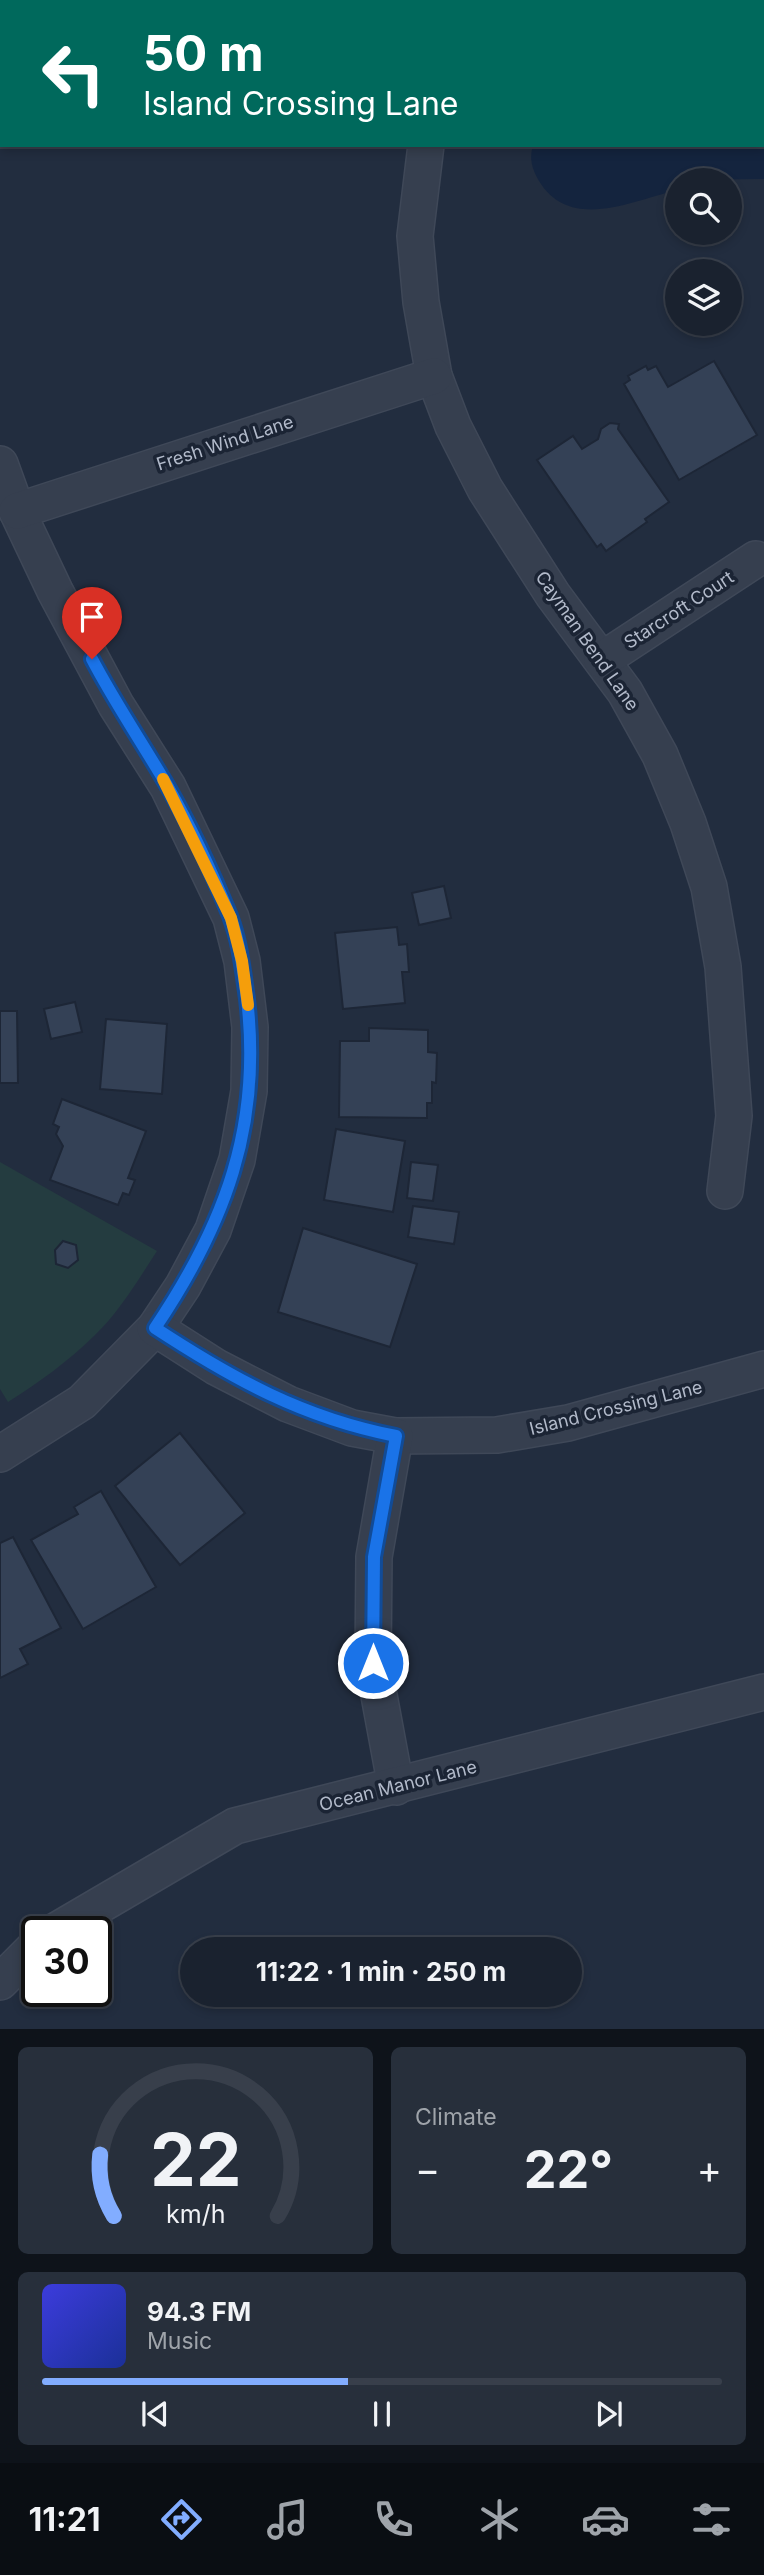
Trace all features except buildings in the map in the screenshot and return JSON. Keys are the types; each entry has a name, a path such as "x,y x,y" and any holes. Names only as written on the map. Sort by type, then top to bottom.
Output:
{"street":[{"name":"Cayman Bend Lane","path":"426,147 415,236 421,302 433,376 453,426 485,489 553,595 625,692 660,755 688,823 709,887 723,967 734,1116 725,1191"},
{"name":"Fresh Wind Lane","path":"17,511 433,376"},
{"path":"0,464 17,511 55,591 116,705 174,799 231,918 242,961 250,1027 249,1091 237,1160 213,1230 183,1286 155,1328 82,1402 0,1454"},
{"name":"Starcroft Court","path":"602,660 756,559"},
{"name":"Island Crossing Lane","path":"155,1328 216,1367 288,1404 352,1428 396,1436 497,1435 568,1423 764,1369"},
{"path":"396,1436 374,1557 373,1663 396,1787"},
{"name":"Ocean Manor Lane","path":"81,1916 235,1826 764,1692"},
{"path":"0,1982 21,1961"}],"green space":[{"path":"0,1162 157,1251 121,1306 104,1326 75,1354 8,1402 0,1389"}],"water":[{"path":"533,147 764,147 764,179 742,179 742,168 665,168 665,193 603,209 584,209 567,205 552,196 539,181 531,159"}],"slow traffic":[{"path":"163,779 231,918 242,961 248,1005"}],"route":[{"path":"92,659 116,705 168,787 231,918 242,961 250,1027 249,1091 237,1160 213,1230 183,1286 155,1328 216,1367 288,1404 352,1428 396,1436 374,1557 373,1663"}]}
